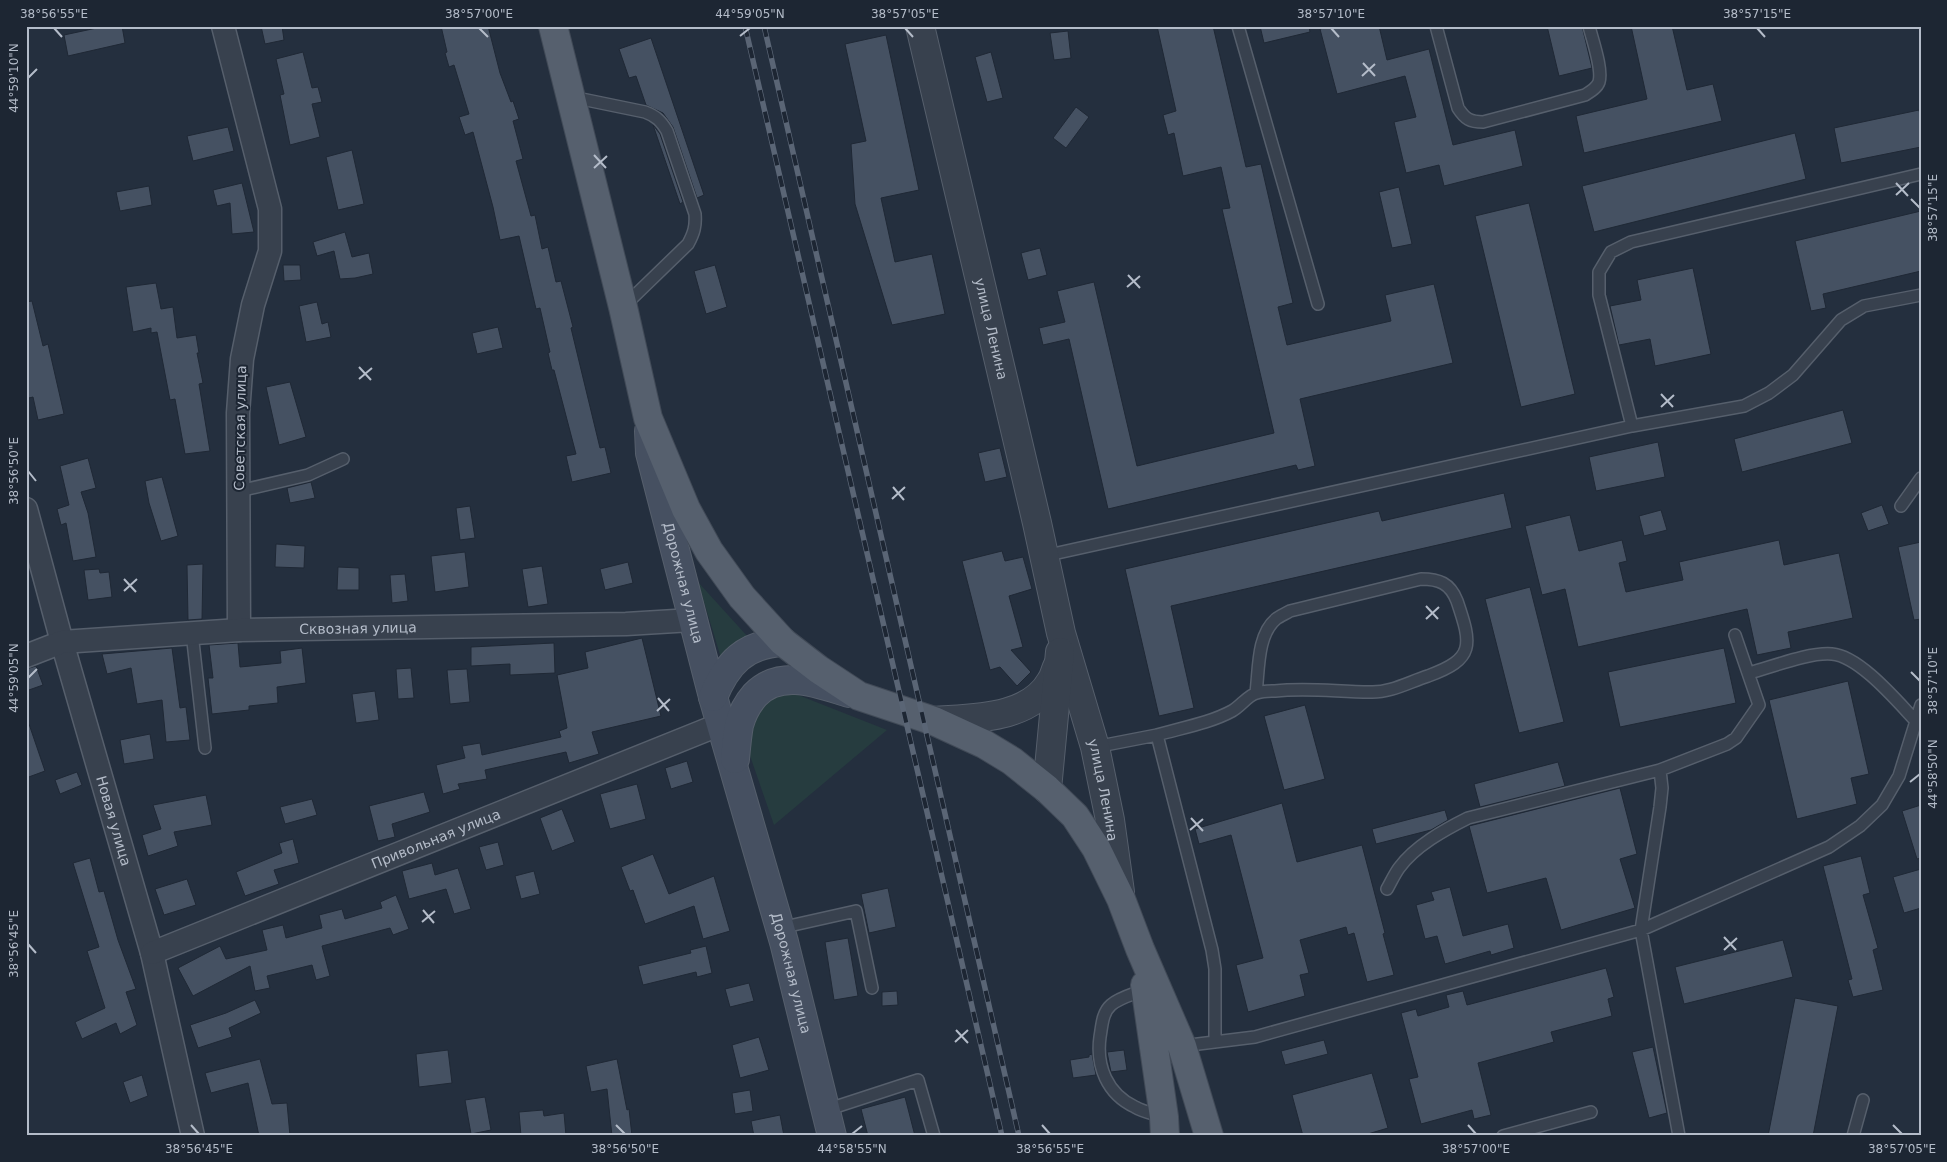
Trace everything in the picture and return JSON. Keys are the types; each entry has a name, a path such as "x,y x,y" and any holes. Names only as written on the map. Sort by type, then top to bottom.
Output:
{"main road":[{"name":"Дорожная улица","path":"553,26 623,307 648,418 650,453 692,620 780,928 829,1123"},
{"path":"648,418 686,509 709,550 742,597 783,642 818,669 859,696"},
{"path":"686,509 692,620"},
{"path":"713,697 721,678 733,662 749,650 768,643 783,642"},
{"path":"734,768 740,724 749,702 763,687 785,679 807,681 934,721 984,744 1012,762 1047,789 1075,816 1096,848 1121,899"},
{"name":"улица Ленина","path":"1121,899 1140,949 1182,1046 1209,1136"},
{"name":"улица Ленина","path":"1140,949 1165,1126"}],"street":[{"name":"Советская улица","path":"223,26 270,209 270,251 253,305 242,359 238,412 239,630"},
{"name":"улица Ленина","path":"920,26 1044,556 1060,645 1094,747 1110,820 1121,899"},
{"name":"Новая улица","path":"26,509 62,642 152,953 193,1136"},
{"name":"Сквозная улица","path":"26,656 62,642 239,630 626,624 692,620"},
{"name":"улица Ленина","path":"1047,789 1060,645"},
{"path":"934,721 999,714 1026,705 1045,690 1052,681 1060,645"},
{"name":"Привольная улица","path":"152,953 721,724"}],"lane":[{"path":"1238,26 1318,304"},
{"path":"1436,26 1458,108 1464,117 1473,122 1483,122 1576,98 1594,90 1599,81 1599,71 1589,26"},
{"path":"570,96 645,112 655,116 662,122 667,131 694,214 696,224 688,244 623,307"},
{"path":"1632,426 1599,294 1599,272 1611,252 1631,242 1921,174"},
{"path":"1044,556 1632,426 1744,406 1769,393 1793,375 1841,320 1864,306 1921,295"},
{"path":"239,491 308,474 343,459"},
{"path":"1901,506 1921,478"},
{"path":"1094,747 1157,735 1217,718 1233,710 1256,693 1298,688 1384,691 1448,668 1460,660 1467,647 1466,632 1456,598 1448,586 1436,579 1422,579 1290,611 1277,618 1266,630 1262,645 1256,693"},
{"path":"192,633 205,748"},
{"path":"1387,888 1399,868 1413,853 1451,826 1468,818 1660,770 1727,744 1736,738 1759,706 1735,635"},
{"path":"1749,673 1817,655 1833,654 1848,658 1861,667 1915,720"},
{"path":"1182,1046 1255,1037 1641,930 1829,847 1860,826 1882,805 1899,776 1921,705"},
{"path":"1157,735 1212,950 1215,969 1215,1042"},
{"path":"1660,770 1662,788 1660,807 1641,930 1679,1136"},
{"path":"780,928 856,911 872,988"},
{"path":"1146,989 1111,1005 1105,1013 1098,1058 1101,1069 1117,1095 1134,1108 1165,1126"},
{"path":"829,1123 918,1080 934,1136"},
{"path":"1853,1136 1863,1100"},
{"path":"1503,1136 1591,1112"}],"green space":[{"path":"698,582 748,637 721,658"},
{"path":"788,691 887,730 774,825 748,750 751,712 768,694"}],"building":[{"path":"106,26 122,26 125,43 68,56 64,35"},
{"path":"261,26 282,26 284,40 265,44"},
{"path":"441,26 488,26 500,73 519,119 513,121 523,159 516,161 531,216 535,215 542,249 548,247 556,282 561,281 600,448 605,447 611,473 572,482 566,456 576,454 554,370 552,370 540,308 536,309 519,236 500,240 473,132 465,135 459,117 469,114 454,65 449,67"},
{"path":"1157,26 1213,26 1246,167 1261,164 1293,303 1278,307 1287,345 1391,321 1385,295 1434,284 1453,363 1300,399 1315,466 1298,470 1296,465 1108,509 1069,339 1043,345 1039,328 1065,322 1057,291 1094,282 1137,466 1274,433 1222,209 1230,208 1221,167 1183,176 1174,133 1168,135 1163,115 1176,111"},
{"path":"1260,26 1309,26 1310,32 1264,43"},
{"path":"1332,26 1379,26 1387,60 1429,49 1453,145 1515,130 1523,166 1444,186 1439,165 1406,173 1394,122 1416,117 1405,76 1337,94 1320,29"},
{"path":"1547,26 1582,26 1592,68 1559,76"},
{"path":"1631,26 1672,26 1687,90 1713,84 1722,121 1584,153 1576,116 1647,99"},
{"path":"1068,31 1071,58 1054,60 1050,33"},
{"path":"886,35 919,190 881,198 895,262 932,254 945,314 892,325 855,204 851,144 866,141 845,44"},
{"path":"651,38 704,195 697,198 673,127 663,113 646,105 636,76 629,78 619,49"},
{"path":"303,52 312,88 318,87 322,102 312,104 320,137 290,145 280,95 284,94 276,59"},
{"path":"991,52 1003,98 987,102 975,57"},
{"path":"1076,107 1089,117 1066,148 1053,138"},
{"path":"1919,110 1921,119 1921,147 1841,163 1834,128"},
{"path":"653,125 660,134 683,202 680,204"},
{"path":"228,127 234,151 193,161 187,136"},
{"path":"1795,133 1806,179 1594,232 1582,186"},
{"path":"352,150 364,204 338,210 326,157"},
{"path":"242,183 254,232 232,234 230,203 217,206 213,190"},
{"path":"149,186 152,205 120,211 116,192"},
{"path":"1399,187 1412,244 1392,248 1379,192"},
{"path":"1529,203 1575,394 1521,407 1475,216"},
{"path":"1921,211 1921,271 1823,294 1826,308 1811,311 1795,241"},
{"path":"345,232 352,257 369,253 373,274 340,279 334,251 317,256 313,242"},
{"path":"1040,248 1047,275 1028,280 1021,253"},
{"path":"283,265 300,265 301,280 284,281"},
{"path":"715,265 727,307 706,314 694,271"},
{"path":"1693,268 1711,354 1655,366 1650,339 1619,345 1610,306 1641,300 1637,280"},
{"path":"156,283 161,309 173,307 177,338 196,335 199,353 197,353 203,383 199,384 210,451 185,454 175,399 170,400 157,332 151,333 151,328 133,332 126,287"},
{"path":"32,301 43,346 48,344 64,414 38,420 33,397 29,398 26,389 26,302"},
{"path":"317,302 322,324 328,322 331,337 306,342 299,306"},
{"path":"498,327 503,348 477,354 472,333"},
{"path":"290,382 306,437 279,445 266,387"},
{"path":"1843,410 1852,443 1742,472 1734,439"},
{"path":"1658,442 1665,477 1596,491 1589,457"},
{"path":"1000,448 1007,477 985,482 978,453"},
{"path":"88,458 96,488 81,492 88,513 96,557 73,561 66,523 61,525 57,509 69,505 60,466"},
{"path":"162,477 178,536 161,541 149,503 145,481"},
{"path":"311,482 315,498 290,503 287,488"},
{"path":"1504,493 1512,528 1171,606 1194,708 1159,716 1125,569 1379,511 1382,521"},
{"path":"1882,505 1889,524 1868,531 1861,513"},
{"path":"470,506 475,538 460,540 456,508"},
{"path":"1661,510 1667,530 1644,536 1639,516"},
{"path":"1570,515 1579,551 1622,540 1627,561 1619,563 1626,592 1683,580 1679,562 1779,540 1784,565 1839,553 1853,618 1788,632 1791,648 1757,655 1747,609 1578,647 1565,589 1542,595 1525,526"},
{"path":"1921,542 1921,619 1914,620 1898,547"},
{"path":"276,544 305,546 304,568 275,567"},
{"path":"1002,551 1005,561 1023,557 1032,589 1009,596 1023,647 1011,650 1031,672 1017,686 1000,667 990,670 962,561"},
{"path":"465,552 469,587 435,592 431,556"},
{"path":"628,562 633,583 605,590 600,569"},
{"path":"203,564 202,619 188,620 187,565"},
{"path":"542,566 548,604 528,607 522,569"},
{"path":"338,567 359,568 359,590 337,590"},
{"path":"99,569 100,573 109,572 112,597 88,600 84,570"},
{"path":"405,574 408,601 392,603 390,575"},
{"path":"1530,587 1564,722 1519,733 1485,599"},
{"path":"642,638 661,716 592,732 599,754 569,763 566,752 485,770 487,779 458,784 460,789 443,794 436,765 465,758 462,746 480,743 482,755 561,737 559,731 567,728 557,675 588,668 585,652"},
{"path":"238,643 240,667 281,663 280,651 302,648 306,683 277,687 278,703 249,706 249,710 212,714 208,678 213,678 209,645"},
{"path":"554,643 555,673 510,675 510,664 471,666 471,647"},
{"path":"172,648 180,708 186,707 190,740 166,742 162,700 137,704 131,668 107,674 102,654"},
{"path":"1724,648 1736,703 1620,727 1608,672"},
{"path":"36,666 43,685 26,691 26,669"},
{"path":"411,668 414,698 398,699 396,669"},
{"path":"467,669 470,702 450,704 447,670"},
{"path":"1848,681 1869,774 1851,778 1857,804 1797,819 1769,700"},
{"path":"375,691 379,720 356,723 352,694"},
{"path":"1305,705 1325,779 1284,790 1264,716"},
{"path":"29,724 45,771 26,778 26,725"},
{"path":"150,734 154,759 124,764 120,740"},
{"path":"687,761 693,782 671,789 665,768"},
{"path":"1558,762 1565,786 1480,807 1474,784"},
{"path":"77,772 82,785 60,794 55,780"},
{"path":"637,784 646,819 610,829 600,794"},
{"path":"1620,788 1637,854 1620,859 1635,908 1561,930 1546,878 1487,893 1469,826"},
{"path":"424,792 430,812 392,824 395,837 378,841 369,806"},
{"path":"206,795 212,825 174,832 178,846 148,856 142,835 161,829 153,805"},
{"path":"312,799 317,815 285,824 280,807"},
{"path":"1282,803 1297,862 1362,845 1394,975 1367,982 1354,933 1348,935 1346,927 1300,940 1309,973 1300,975 1305,996 1248,1012 1236,965 1263,958 1231,835 1199,844 1195,829"},
{"path":"1921,805 1921,858 1917,859 1902,811"},
{"path":"562,809 575,842 552,851 540,818"},
{"path":"1445,810 1448,820 1431,830 1376,844 1372,829"},
{"path":"293,839 299,863 274,870 279,884 245,896 236,872 282,853 279,843"},
{"path":"498,842 504,865 486,870 479,847"},
{"path":"653,854 669,894 714,876 730,931 703,939 694,906 645,924 633,890 630,891 621,867"},
{"path":"1861,856 1870,893 1863,895 1878,948 1873,950 1883,990 1853,997 1848,980 1852,979 1823,866"},
{"path":"90,858 99,892 104,891 118,940 136,989 126,992 137,1025 120,1034 116,1023 82,1039 75,1022 105,1008 87,951 99,947 73,863"},
{"path":"432,863 435,875 458,868 471,909 454,914 446,889 409,899 402,871"},
{"path":"1921,869 1921,908 1904,913 1893,877"},
{"path":"534,871 540,894 521,899 515,876"},
{"path":"187,879 196,905 164,915 155,889"},
{"path":"1450,887 1463,936 1508,924 1514,948 1491,955 1490,951 1445,964 1437,936 1425,939 1416,905 1434,900 1431,892"},
{"path":"888,888 896,927 869,933 861,894"},
{"path":"396,895 409,929 393,935 390,928 322,946 330,976 316,980 312,965 267,976 270,988 255,991 250,966 193,996 178,968 220,946 226,959 267,950 262,930 283,925 286,938 322,928 319,915 342,909 345,919 382,908 380,902"},
{"path":"848,938 858,996 834,1000 825,942"},
{"path":"1783,940 1793,977 1684,1004 1675,967"},
{"path":"706,946 712,973 697,977 696,972 643,985 638,966 691,953 690,950"},
{"path":"1606,968 1614,997 1608,999 1612,1016 1551,1032 1554,1042 1478,1063 1491,1115 1474,1119 1472,1110 1421,1124 1409,1079 1418,1077 1401,1013 1416,1009 1418,1016 1449,1007 1446,995 1463,991 1467,1005"},
{"path":"749,983 754,1001 730,1007 725,989"},
{"path":"897,991 898,1005 882,1006 882,992"},
{"path":"1795,998 1838,1006 1813,1136 1768,1136"},
{"path":"255,1000 261,1013 229,1028 232,1037 198,1048 190,1025 226,1013"},
{"path":"759,1037 769,1070 740,1078 732,1045"},
{"path":"1324,1040 1328,1054 1285,1065 1281,1051"},
{"path":"1653,1047 1667,1113 1649,1118 1632,1052"},
{"path":"448,1050 452,1083 419,1087 416,1054"},
{"path":"1124,1050 1127,1070 1111,1072 1107,1052"},
{"path":"1092,1054 1096,1075 1073,1078 1070,1060 1089,1057"},
{"path":"260,1059 272,1104 287,1103 290,1136 259,1136 248,1083 211,1093 205,1073"},
{"path":"617,1059 627,1110 629,1109 632,1136 612,1136 607,1089 591,1092 586,1066"},
{"path":"1372,1073 1388,1128 1361,1136 1303,1136 1292,1095"},
{"path":"142,1075 148,1096 130,1103 123,1082"},
{"path":"750,1090 753,1111 735,1114 732,1093"},
{"path":"485,1097 491,1130 471,1134 465,1100"},
{"path":"905,1097 915,1136 868,1136 861,1109"},
{"path":"543,1110 544,1116 564,1113 566,1136 521,1136 519,1112"},
{"path":"780,1115 784,1136 754,1136 751,1121"}],"railway":[{"path":"745,26 1002,1136"},
{"path":"764,26 1019,1136"}]}
